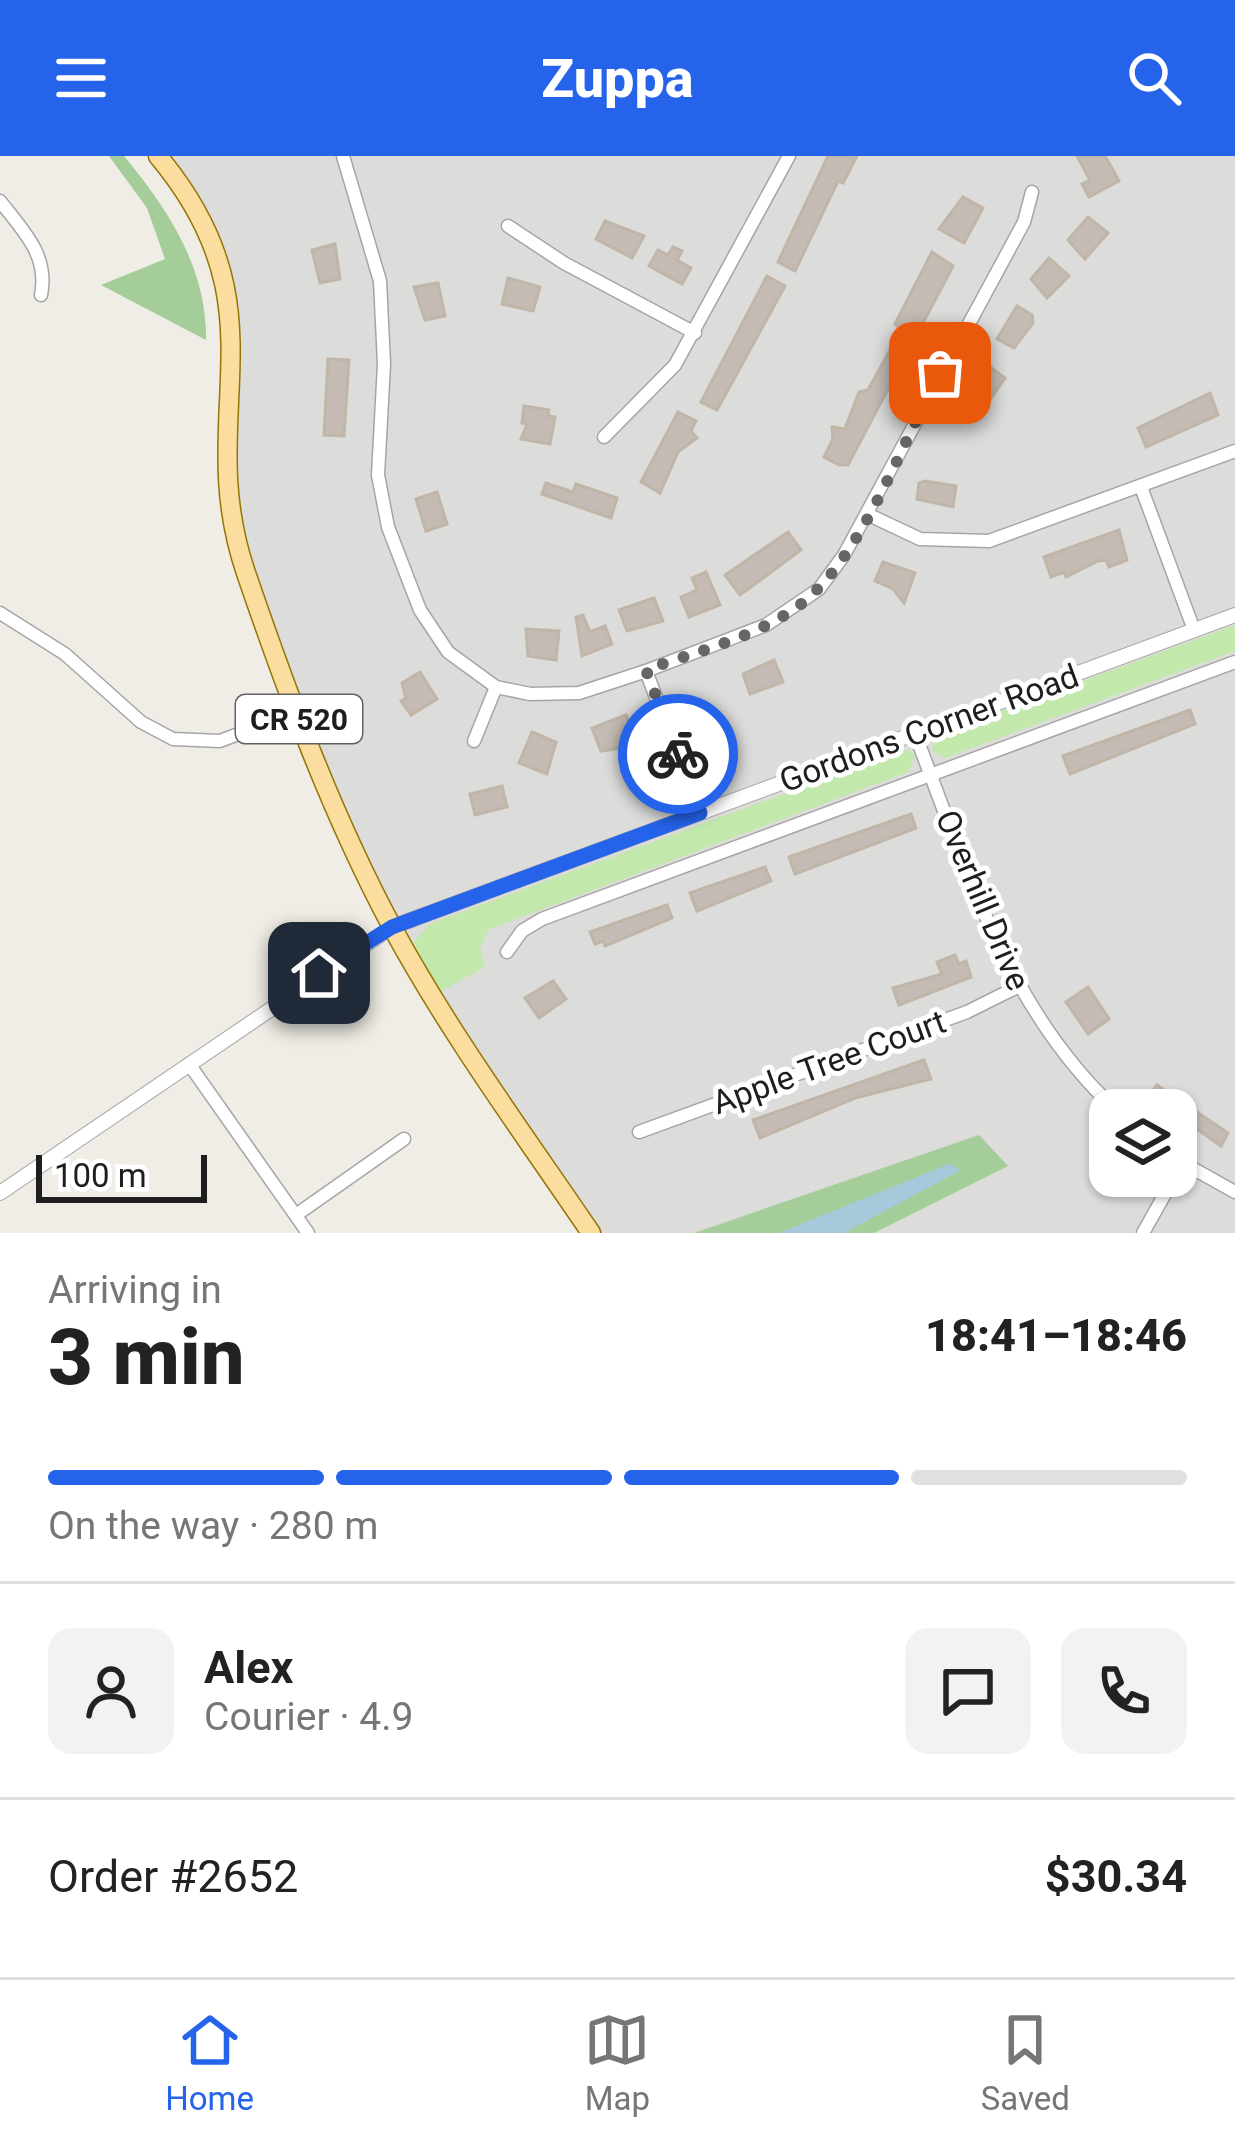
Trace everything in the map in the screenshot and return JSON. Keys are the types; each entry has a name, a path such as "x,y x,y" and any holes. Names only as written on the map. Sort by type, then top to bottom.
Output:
{"main road":[{"name":"CR 520","path":"162,158 208,230 228,285 234,330 232,520 296,712 346,835 392,927 449,1024 591,1233"}],"street":[{"path":"343,156 380,286 384,364 378,475 384,515 427,624 448,652 496,687 561,695 646,670 766,625 802,603 830,575 1024,222 1032,192"},
{"path":"604,437 675,365 789,156"},
{"path":"0,201 38,251 45,274 41,295"},
{"path":"508,226 695,333"},
{"path":"866,514 920,539 973,544 1235,451"},
{"path":"1141,487 1194,630"},
{"path":"0,614 93,676 141,722 173,739 220,741 296,712"},
{"name":"Gordons Corner Road","path":"0,1193 392,927 1235,615"},
{"name":"Gordons Corner Road","path":"507,952 522,931 542,920 1235,662"},
{"path":"646,670 700,813"},
{"path":"474,741 496,687"},
{"name":"Overhill Drive","path":"915,734 981,910 1017,987 1069,1060 1096,1089"},
{"name":"Apple Tree Court","path":"639,1132 967,1012 1017,987"},
{"path":"189,1064 308,1233"},
{"path":"296,1215 404,1138"},
{"path":"1197,1176 1235,1192"},
{"path":"1143,1233 1162,1197"}],"shaded area":[{"path":"166,156 1235,156 1235,1233 591,1233 449,1024 346,835 233,520 232,307"}],"green space":[{"path":"109,156 124,156 182,241 200,288 206,340 101,285 165,259 147,208"},
{"path":"1235,625 1235,651 945,758 932,751 937,735"},
{"path":"907,749 915,756 908,772 489,929 480,949 485,967 440,992 417,958 414,942 429,924"},
{"path":"979,1135 1008,1166 874,1233 694,1233"}],"water":[{"path":"949,1164 961,1170 844,1233 779,1233"}],"building":[{"path":"828,156 857,156 843,183 838,181 795,271 778,262"},
{"path":"1077,156 1105,156 1119,181 1089,197 1082,184 1090,180"},
{"path":"963,197 983,208 964,243 939,229"},
{"path":"1088,217 1108,233 1085,259 1068,240"},
{"path":"605,221 644,236 632,258 596,239"},
{"path":"335,244 340,279 320,283 312,250"},
{"path":"673,247 682,251 677,260 691,268 682,284 649,266 658,250 668,255"},
{"path":"932,252 953,266 848,465 839,465 824,457 833,439 832,427 845,429 859,392 868,390 901,330 895,324"},
{"path":"1049,258 1069,276 1047,298 1031,279"},
{"path":"767,276 785,286 717,410 701,402"},
{"path":"508,278 540,287 533,311 502,304"},
{"path":"438,283 445,316 425,320 414,287"},
{"path":"1017,306 1032,315 1033,323 1014,348 997,339"},
{"path":"328,359 349,360 344,436 324,435"},
{"path":"985,363 1005,378 989,401 969,391"},
{"path":"1210,393 1218,415 1146,447 1138,428"},
{"path":"524,406 549,410 548,416 555,417 550,444 521,439 527,424 522,423"},
{"path":"678,412 696,421 691,431 697,438 678,452 660,493 641,482"},
{"path":"546,483 573,492 576,484 617,498 611,518 542,494"},
{"path":"919,483 956,486 953,507 917,499"},
{"path":"437,492 447,524 426,531 416,499"},
{"path":"1119,530 1127,560 1109,567 1106,560 1098,561 1066,577 1064,572 1051,577 1044,557"},
{"path":"788,532 801,550 740,595 725,575"},
{"path":"883,562 915,573 904,603 893,589 875,581"},
{"path":"706,572 720,605 689,617 681,597 697,590 692,578"},
{"path":"654,598 663,621 627,631 619,610"},
{"path":"583,615 590,632 605,626 612,644 582,656 576,617"},
{"path":"526,629 559,631 556,660 528,656"},
{"path":"774,660 783,682 750,694 743,674"},
{"path":"420,672 437,699 411,715 401,701 406,698 402,683"},
{"path":"1190,710 1195,724 1070,774 1063,756"},
{"path":"626,715 636,734 621,748 601,751 592,728"},
{"path":"532,732 556,742 547,774 519,763"},
{"path":"502,786 507,807 475,815 470,794"},
{"path":"911,814 916,828 795,874 789,857"},
{"path":"765,867 771,881 697,911 690,893"},
{"path":"667,905 672,918 605,946 603,941 595,944 590,932"},
{"path":"955,955 959,964 966,961 971,977 899,1005 893,988 942,974 937,962"},
{"path":"553,981 566,999 539,1018 525,998"},
{"path":"1088,987 1109,1019 1088,1034 1066,1002"},
{"path":"924,1060 931,1079 855,1098 760,1138 753,1120"},
{"path":"1197,1112 1228,1133 1221,1146 1197,1129"}],"way so far":[{"path":"678,754 646,670 766,625 818,589 844,555 940,373"}],"route":[{"path":"319,973 392,927 700,813 678,754"}]}
